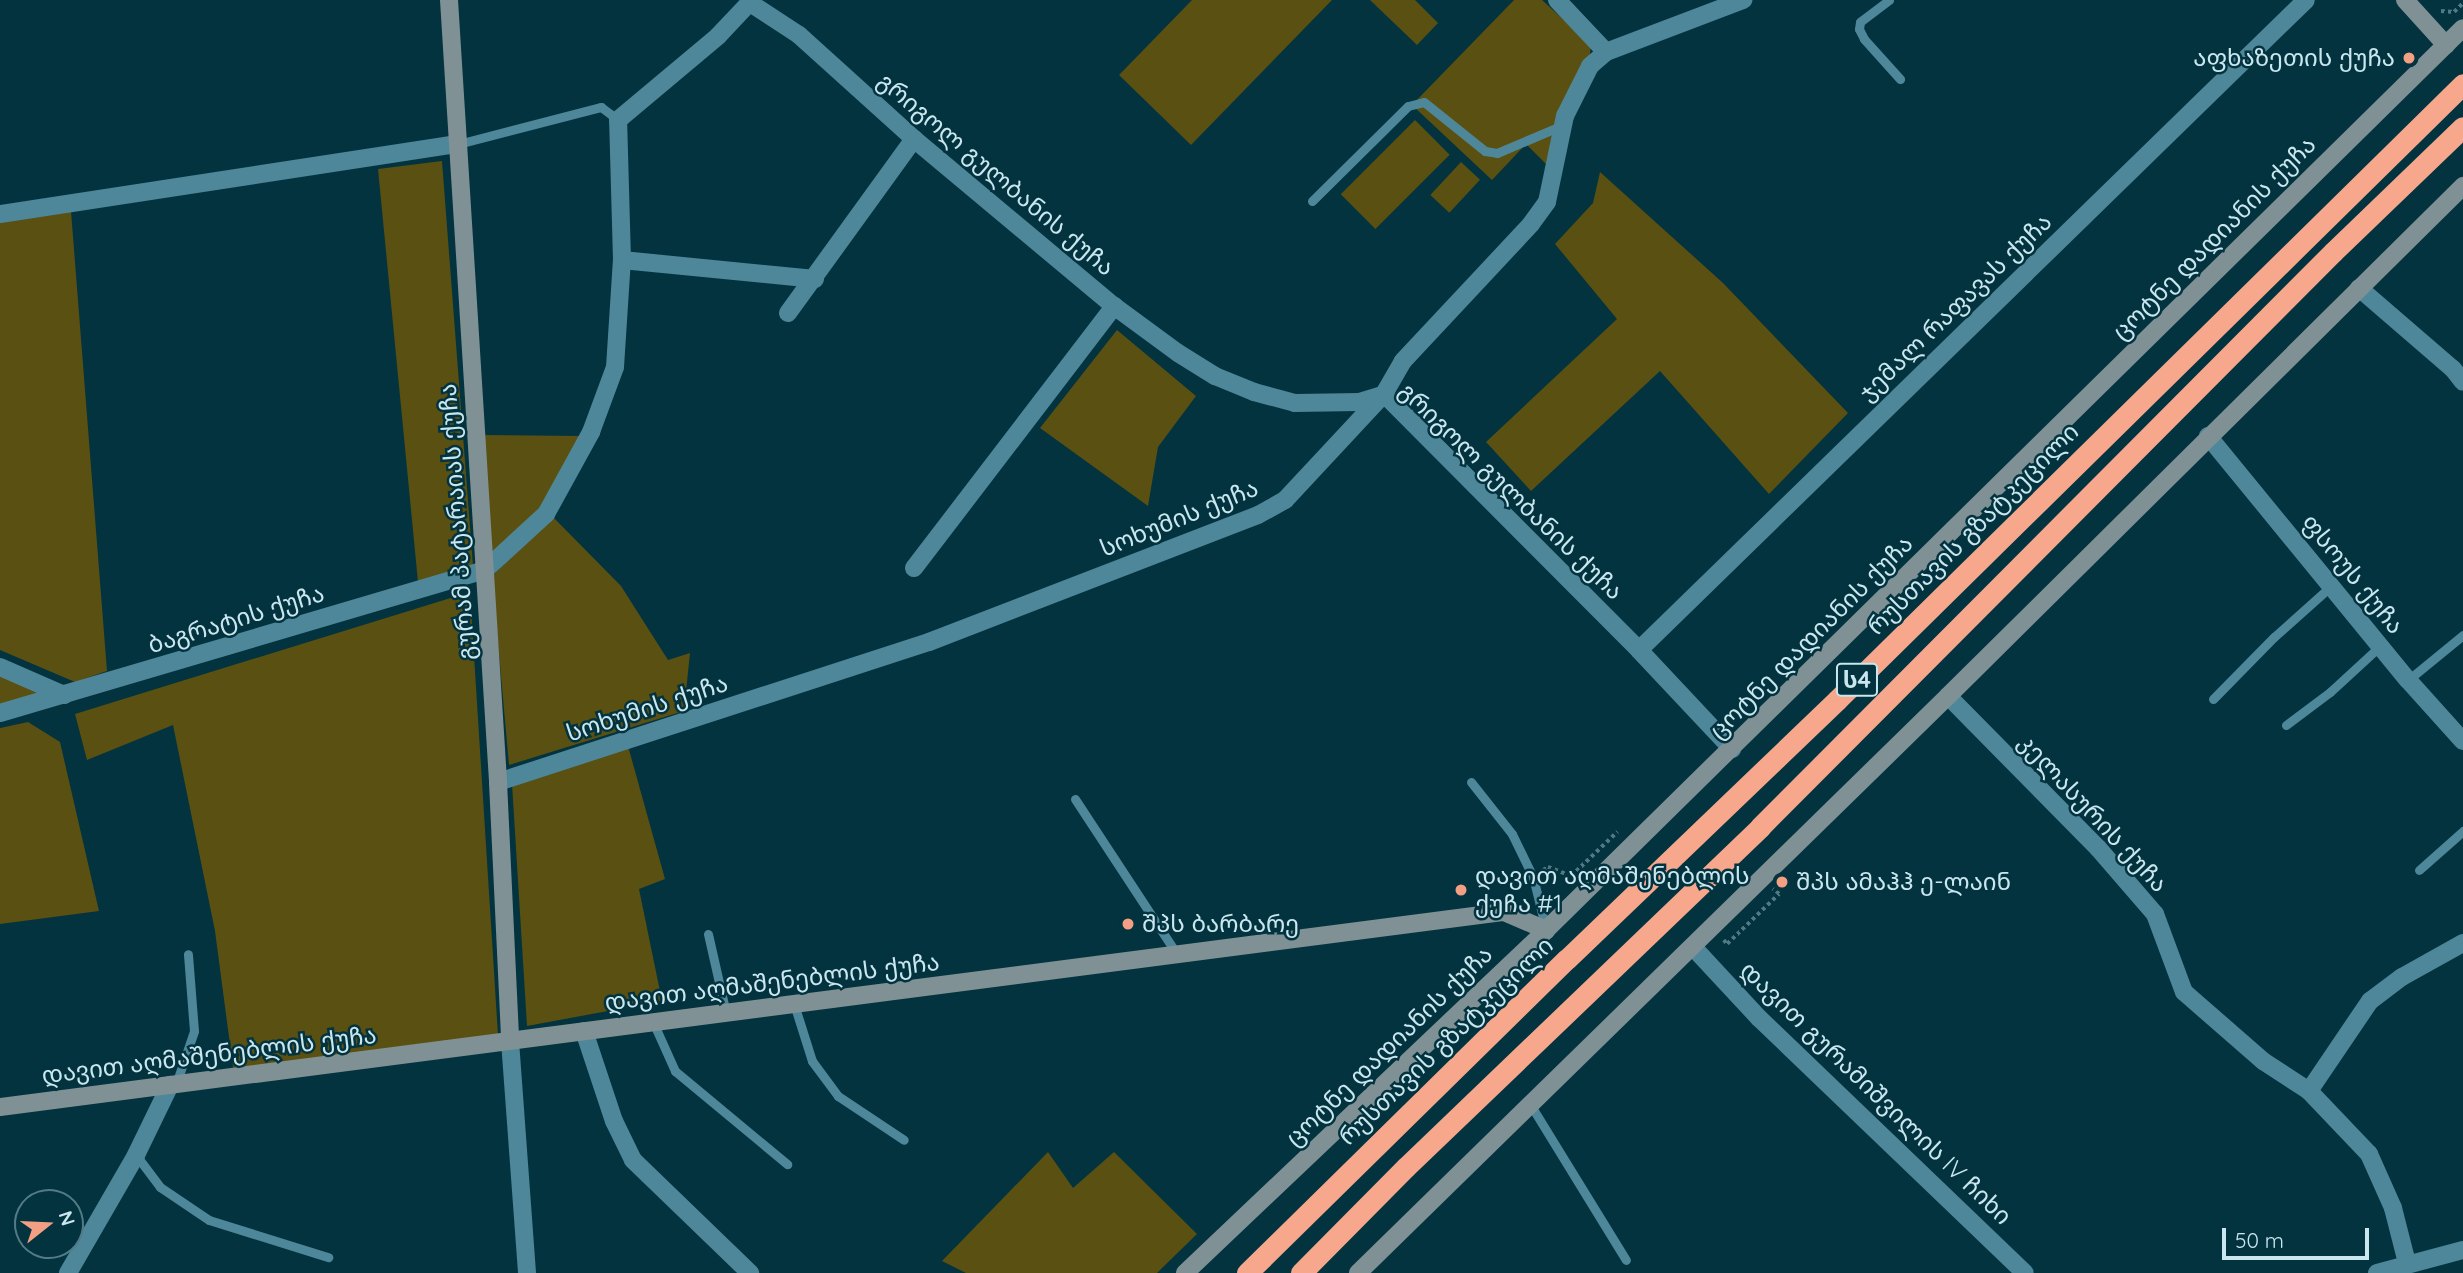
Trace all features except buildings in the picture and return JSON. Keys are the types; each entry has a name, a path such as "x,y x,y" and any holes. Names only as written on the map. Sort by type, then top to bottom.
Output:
{"highway":[{"name":"რუსთავის გზატკეცილი","path":"1247,1273 1567,959 1847,690 2463,83"},
{"name":"ს4","path":"1301,1273 1406,1167 1760,827 2333,252 2463,127"}],"street":[{"name":"გურამ პატარაიას ქუჩა","path":"449,0 498,782 510,1041"},
{"path":"1557,0 1606,52"},
{"name":"სოხუმის ქუჩა","path":"498,782 929,642 1258,516 1285,500 1384,394 1403,361 1531,224 1548,202 1563,125 1590,66 1606,52 1743,0"},
{"name":"ჯემალ რაფავას ქუჩა","path":"1639,650 2306,0"},
{"path":"2405,0 2445,44"},
{"name":"გრიგოლ გულბანის ქუჩა","path":"618,120 718,36 751,1 799,35 914,139 1114,306 1178,353 1215,376 1254,392 1296,402 1359,402 1384,394 1639,650 1732,749"},
{"name":"ცოტნე დადიანის ქუჩა","path":"1185,1273 1732,749 2445,44 2458,20"},
{"path":"485,570 546,514 591,432 615,367 622,260 618,120"},
{"path":"788,313 914,139"},
{"path":"0,214 458,144"},
{"path":"1358,1273 1693,947 2463,186"},
{"path":"622,260 815,279"},
{"path":"2359,288 2453,369 2463,382"},
{"path":"914,568 1114,306"},
{"name":"ფსოუს ქუჩა","path":"2208,436 2408,680 2463,741"},
{"name":"ბაგრატის ქუჩა","path":"0,713 485,570"},
{"path":"0,667 64,695"},
{"name":"კელასურის ქუჩა","path":"1948,696 2098,848 2155,914 2184,992 2263,1061 2308,1091 2369,1154 2393,1208 2407,1263"},
{"name":"დავით აღმაშენებლის ქუჩა","path":"0,1107 1504,912 1546,930"},
{"path":"2308,1091 2370,1001 2402,977 2463,943"},
{"name":"დავით გურამიშვილის IV ჩიხი","path":"1693,947 1759,1018 2025,1273"},
{"path":"584,1031 614,1121 633,1160 750,1273"},
{"path":"510,1041 527,1273"},
{"path":"68,1273 173,1085"},
{"path":"2377,1273 2463,1250"}],"lane":[{"path":"1889,0 1860,22 1859,29 1864,39 1900,79"},
{"path":"1312,201 1408,106 1424,102 1485,150 1497,153 1563,125"},
{"path":"458,144 601,107 618,120"},
{"path":"2213,699 2274,637 2331,586"},
{"path":"2408,680 2463,635"},
{"path":"2286,724 2330,692 2380,646"},
{"path":"1471,782 1512,834 1533,877 1546,930"},
{"path":"1074,799 1177,954"},
{"path":"2418,870 2463,831"},
{"path":"708,934 726,1013"},
{"path":"173,1085 194,1031 188,954"},
{"path":"794,1004 812,1060 838,1096 904,1140"},
{"path":"653,1023 674,1071 787,1164"},
{"path":"1530,1104 1626,1260"},
{"path":"136,1155 160,1187 209,1220 328,1256"}],"path":[{"path":"2458,20 2463,3"},
{"path":"1533,877 1548,867 1571,876 1618,830"},
{"path":"1727,944 1779,894"}],"shaded area":[{"path":"1192,0 1332,0 1191,145 1119,75"},
{"path":"1370,0 1415,0 1438,23 1417,45"},
{"path":"1514,0 1542,0 1591,45 1589,62 1547,165 1526,144 1492,180 1412,105"},
{"path":"1415,120 1450,155 1375,229 1341,194"},
{"path":"442,161 473,566 418,582 378,169"},
{"path":"1461,162 1480,180 1449,213 1430,195"},
{"path":"1600,172 1723,283 1848,413 1769,494 1660,371 1531,491 1486,442 1617,319 1555,244 1593,203"},
{"path":"71,211 107,671 75,682 0,650 0,221"},
{"path":"1117,330 1196,396 1158,447 1148,506 1040,428"},
{"path":"481,435 583,436 538,512 492,557"},
{"path":"553,517 621,586 668,660 690,653 684,711 509,765 492,576"},
{"path":"470,592 498,1035 234,1075 215,931 173,725 87,760 75,714"},
{"path":"0,672 51,695 0,708"},
{"path":"28,722 60,742 99,911 0,924 0,728"},
{"path":"628,746 665,879 639,889 662,1001 527,1026 512,784"},
{"path":"1048,1152 1073,1188 1114,1152 1197,1234 1157,1273 966,1273 942,1261"}],"place":[{"name":"აფხაზეთის ქუჩა","path":"2409,58"},
{"name":"შპს ამაჰჰ ე-ლაინ","path":"1782,882"},
{"name":"დავით აღმაშენებლის ქუჩა #1","path":"1461,890"},
{"name":"შპს ბარბარე","path":"1128,924"}]}
